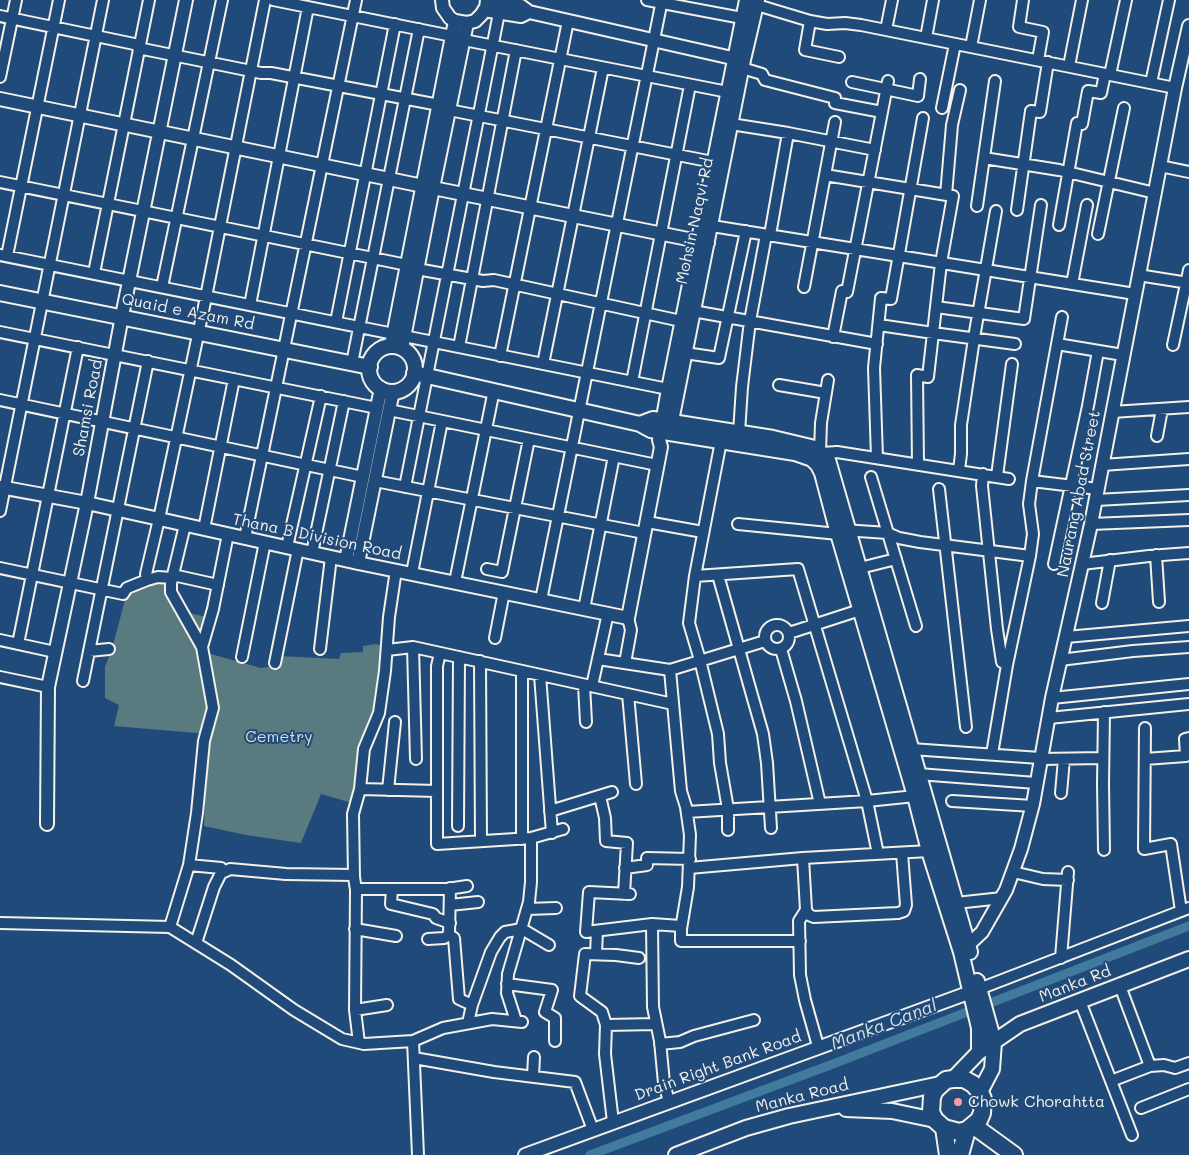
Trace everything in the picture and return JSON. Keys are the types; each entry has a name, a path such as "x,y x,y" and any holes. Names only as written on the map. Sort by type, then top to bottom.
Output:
{"main road":[{"name":"Quaid e Azam Rd","path":"0,293 370,367"},
{"path":"421,374 402,389 387,390 375,383 370,375 370,367 375,354 398,341 412,358 421,374 640,424 651,430 666,427 739,433 807,445 821,453 828,460 831,467 842,532"},
{"path":"666,427 721,441 795,453 812,459 822,473 911,749 956,903 984,1027 994,1042 992,1069 980,1092"},
{"path":"854,570 860,610 930,851 965,948"},
{"name":"Manka Rd","path":"947,1081 979,1052 1020,1024 1189,959"},
{"path":"979,1052 984,1027"},
{"path":"948,1155 939,1124 930,1105 935,1090 947,1081 964,1079 973,1084 983,1099 982,1113 970,1128 960,1155"},
{"name":"Manka Road","path":"676,1155 746,1128 789,1116 947,1081"},
{"path":"823,1108 892,1111 939,1124 959,1132 970,1128"},
{"path":"970,1128 1014,1155"}],"street":[{"path":"0,77 16,0"},
{"path":"59,0 21,187 4,255 359,327 398,341 434,342 668,389"},
{"path":"0,511 2,487 22,404 103,0"},
{"path":"94,274 138,47 149,0"},
{"name":"Shamsi Road","path":"47,824 48,686 87,503 122,316 186,0"},
{"path":"162,287 222,0"},
{"path":"147,580 146,574 206,297 265,0"},
{"path":"273,0 728,92"},
{"path":"245,538 356,0"},
{"path":"442,0 446,14 461,22 475,21 482,15 486,3 521,6 529,12 654,40 740,62 762,74 765,80 835,98 835,102 882,112"},
{"path":"647,0 662,1 742,18"},
{"path":"704,11 707,0"},
{"path":"886,30 892,0"},
{"path":"926,38 932,0"},
{"path":"971,47 980,0"},
{"path":"1018,210 1031,111 1040,112 1043,61 1043,32 1019,28 1023,0"},
{"path":"1069,66 1082,0"},
{"path":"1060,225 1076,122 1082,124 1088,91 1101,93 1108,74 1126,0"},
{"path":"1151,83 1169,0"},
{"path":"541,600 662,1"},
{"path":"754,2 810,21 827,24 861,24 1175,88"},
{"name":"Mohsin Naqvi Rd","path":"666,427 685,353 693,311 713,162 728,92 740,62 742,18 754,2"},
{"name":"Mohsin Naqvi Rd","path":"628,618 657,465 662,447 668,441 666,427 668,389 681,321 703,242 712,226 731,124 740,62 754,2"},
{"path":"404,487 419,416 421,374 434,342 501,5"},
{"path":"250,305 308,7"},
{"path":"0,16 96,36 175,56 405,98 479,116 713,162"},
{"path":"500,356 568,21"},
{"path":"810,21 805,50 839,57"},
{"path":"398,341 461,22"},
{"path":"336,322 395,24"},
{"path":"352,363 419,29"},
{"name":"Naurang Abad Street","path":"965,948 982,932 1002,898 1021,849 1033,806 1052,698 1097,495 1138,275 1175,88 1189,30"},
{"path":"942,108 955,44"},
{"path":"459,347 516,50"},
{"path":"543,364 603,68"},
{"path":"852,82 888,85 918,96 920,79"},
{"path":"977,206 995,81"},
{"path":"632,382 690,85"},
{"path":"833,337 842,291 847,292 888,85"},
{"path":"946,195 952,125 960,90"},
{"path":"0,99 321,166 703,242"},
{"path":"1098,234 1124,108"},
{"path":"877,458 874,368 881,298 890,299 923,118"},
{"path":"804,287 835,122"},
{"path":"731,124 875,150"},
{"path":"739,433 742,387 750,321 783,170 788,133"},
{"path":"984,158 1068,172 1155,193"},
{"path":"1160,166 1189,172"},
{"path":"825,175 953,196 936,306 928,377 917,375 918,464"},
{"path":"0,182 472,279 494,280 681,321"},
{"path":"936,306 1024,319 1041,204"},
{"path":"1072,284 1087,205"},
{"path":"959,470 961,425 996,211"},
{"path":"712,226 1135,294"},
{"path":"685,353 719,358 746,231"},
{"path":"1173,345 1188,283 1189,270"},
{"path":"1138,275 1188,283"},
{"path":"693,311 877,344"},
{"path":"992,754 1007,665 1030,556 1033,534 1029,504 1032,481 1062,317"},
{"path":"879,324 933,334 1015,344"},
{"path":"0,332 657,465"},
{"path":"1057,344 1123,355"},
{"path":"18,644 78,347"},
{"path":"1054,564 1098,350"},
{"path":"83,681 148,361"},
{"path":"997,476 1012,364"},
{"path":"204,529 234,379"},
{"path":"828,380 821,424 821,453 837,452 1009,479"},
{"path":"779,385 826,394"},
{"path":"352,561 387,390"},
{"path":"455,582 494,390"},
{"path":"275,663 306,465 321,396"},
{"path":"0,400 404,487 600,525 704,532"},
{"path":"312,553 344,401"},
{"path":"1112,412 1189,407"},
{"path":"1157,436 1162,409"},
{"path":"412,574 442,421"},
{"path":"487,569 502,572 529,439"},
{"path":"721,441 695,576 689,623 718,734 720,763 728,809 728,830"},
{"path":"584,609 614,456"},
{"path":"1102,465 1189,459"},
{"path":"983,474 982,486 1002,662 1007,665"},
{"path":"871,477 916,626"},
{"path":"1032,481 1071,486 1097,495 1189,495"},
{"name":"Thana B Division Road","path":"2,487 87,503 330,557 628,618"},
{"path":"939,489 966,727"},
{"path":"1091,524 1189,520"},
{"path":"738,524 842,532 888,533 899,538 1030,556"},
{"path":"170,927 189,865 197,813 204,741 213,708 202,647 170,592 185,525"},
{"path":"202,647 218,585 228,534"},
{"path":"242,657 265,542"},
{"path":"1082,564 1189,553"},
{"path":"1156,555 1159,602"},
{"path":"320,649 330,557"},
{"path":"854,570 896,559"},
{"path":"1102,603 1110,560"},
{"path":"0,568 124,594 127,588 147,580 173,576 218,585"},
{"path":"695,576 798,569 867,801 878,854"},
{"path":"359,1042 355,1010 356,889 353,814 360,789 364,749 379,713 396,570"},
{"path":"718,575 763,734 772,828"},
{"path":"494,638 504,592"},
{"path":"789,634 860,610"},
{"path":"586,722 588,685 598,659 608,614"},
{"path":"625,663 631,630 628,618"},
{"path":"774,625 785,627 790,637 787,645 781,649 770,647 765,641 767,629 774,625"},
{"path":"1066,637 1189,626"},
{"path":"0,640 56,652"},
{"path":"598,659 670,670 765,641"},
{"path":"387,650 413,647 440,652 673,704"},
{"path":"413,647 416,759"},
{"path":"1060,660 1133,651 1189,647"},
{"path":"89,652 109,649"},
{"path":"781,649 796,701 820,804"},
{"path":"440,652 437,666 437,844 527,839 563,829"},
{"path":"458,826 459,657"},
{"path":"480,661 481,842"},
{"path":"670,670 681,791 687,812 690,835 681,941 800,941"},
{"path":"0,923 170,927 302,1015 342,1039 359,1042 413,1041 443,1028 468,1023 492,1019 519,1022 507,993 507,984 508,974 527,909 531,882 527,839 522,671"},
{"path":"540,675 552,833"},
{"path":"0,677 48,686"},
{"path":"1052,698 1189,684"},
{"path":"628,694 636,784"},
{"path":"1049,718 1189,704"},
{"path":"1104,712 1104,850"},
{"path":"388,790 395,722"},
{"path":"976,994 1060,958 1185,910 1171,844 1144,849 1145,728"},
{"path":"1145,759 1186,756 1185,739 1189,738"},
{"path":"911,749 1040,758 1103,758"},
{"path":"1060,793 1064,759"},
{"path":"918,774 1036,783"},
{"path":"360,789 437,791"},
{"path":"550,811 612,792"},
{"path":"600,796 605,818 606,841 627,842 625,868 627,894 589,892 586,932 652,924 681,926"},
{"path":"687,812 867,801 915,796"},
{"path":"952,801 1033,806"},
{"path":"625,868 647,866 647,858 689,864 930,851"},
{"path":"804,858 806,910 809,915 814,917 898,913 904,911 906,906 902,853"},
{"path":"189,865 220,868 224,872"},
{"path":"196,943 214,887 221,873 230,869 286,874 354,875"},
{"path":"1013,872 1043,879 1068,876 1060,958"},
{"path":"356,889 450,888 467,886"},
{"path":"449,935 450,888"},
{"path":"392,889 391,904 433,914 436,918 450,923"},
{"path":"956,903 1002,898"},
{"path":"450,905 478,902"},
{"path":"527,909 556,908"},
{"path":"806,910 799,921 800,975 818,1046"},
{"path":"652,924 653,1007 660,1044 664,1083 669,1102"},
{"path":"356,929 396,936"},
{"path":"468,1023 472,1005 491,952 505,932 522,930 549,946"},
{"path":"596,954 597,931"},
{"path":"428,939 444,938 449,935"},
{"path":"449,935 454,938 459,999 472,1005"},
{"path":"613,1122 605,1054 606,1025 602,1012 580,996 584,954 639,958"},
{"path":"507,984 552,990 545,1012 555,1018 556,1040"},
{"path":"1120,986 1150,1066"},
{"name":"Drain Right Bank Road","path":"525,1155 818,1046 976,994"},
{"path":"1080,1001 1132,1135"},
{"path":"355,1010 387,1005"},
{"path":"660,1044 680,1042 694,1036 754,1020"},
{"path":"606,1025 656,1024"},
{"path":"413,1041 418,1155"},
{"path":"533,1076 534,1057"},
{"path":"414,1058 494,1072 575,1082 593,1130"},
{"path":"1111,1081 1150,1066 1164,1065 1176,1068 1189,1063"},
{"path":"1141,1108 1189,1089"}],"green space":[{"name":"Cemetry","path":"166,582 170,596 179,611 207,617 200,651 261,668 276,666 279,656 339,659 341,653 363,652 363,646 376,644 384,646 376,712 362,748 352,803 321,794 301,843 246,835 204,826 208,734 114,726 119,705 105,698 105,667 112,649 127,592 152,583"}],"waterway":[{"name":"Manka Canal","path":"590,1155 833,1064 1189,926"}],"place":[{"name":"Chowk Chorahtta","path":"958,1102"}]}
